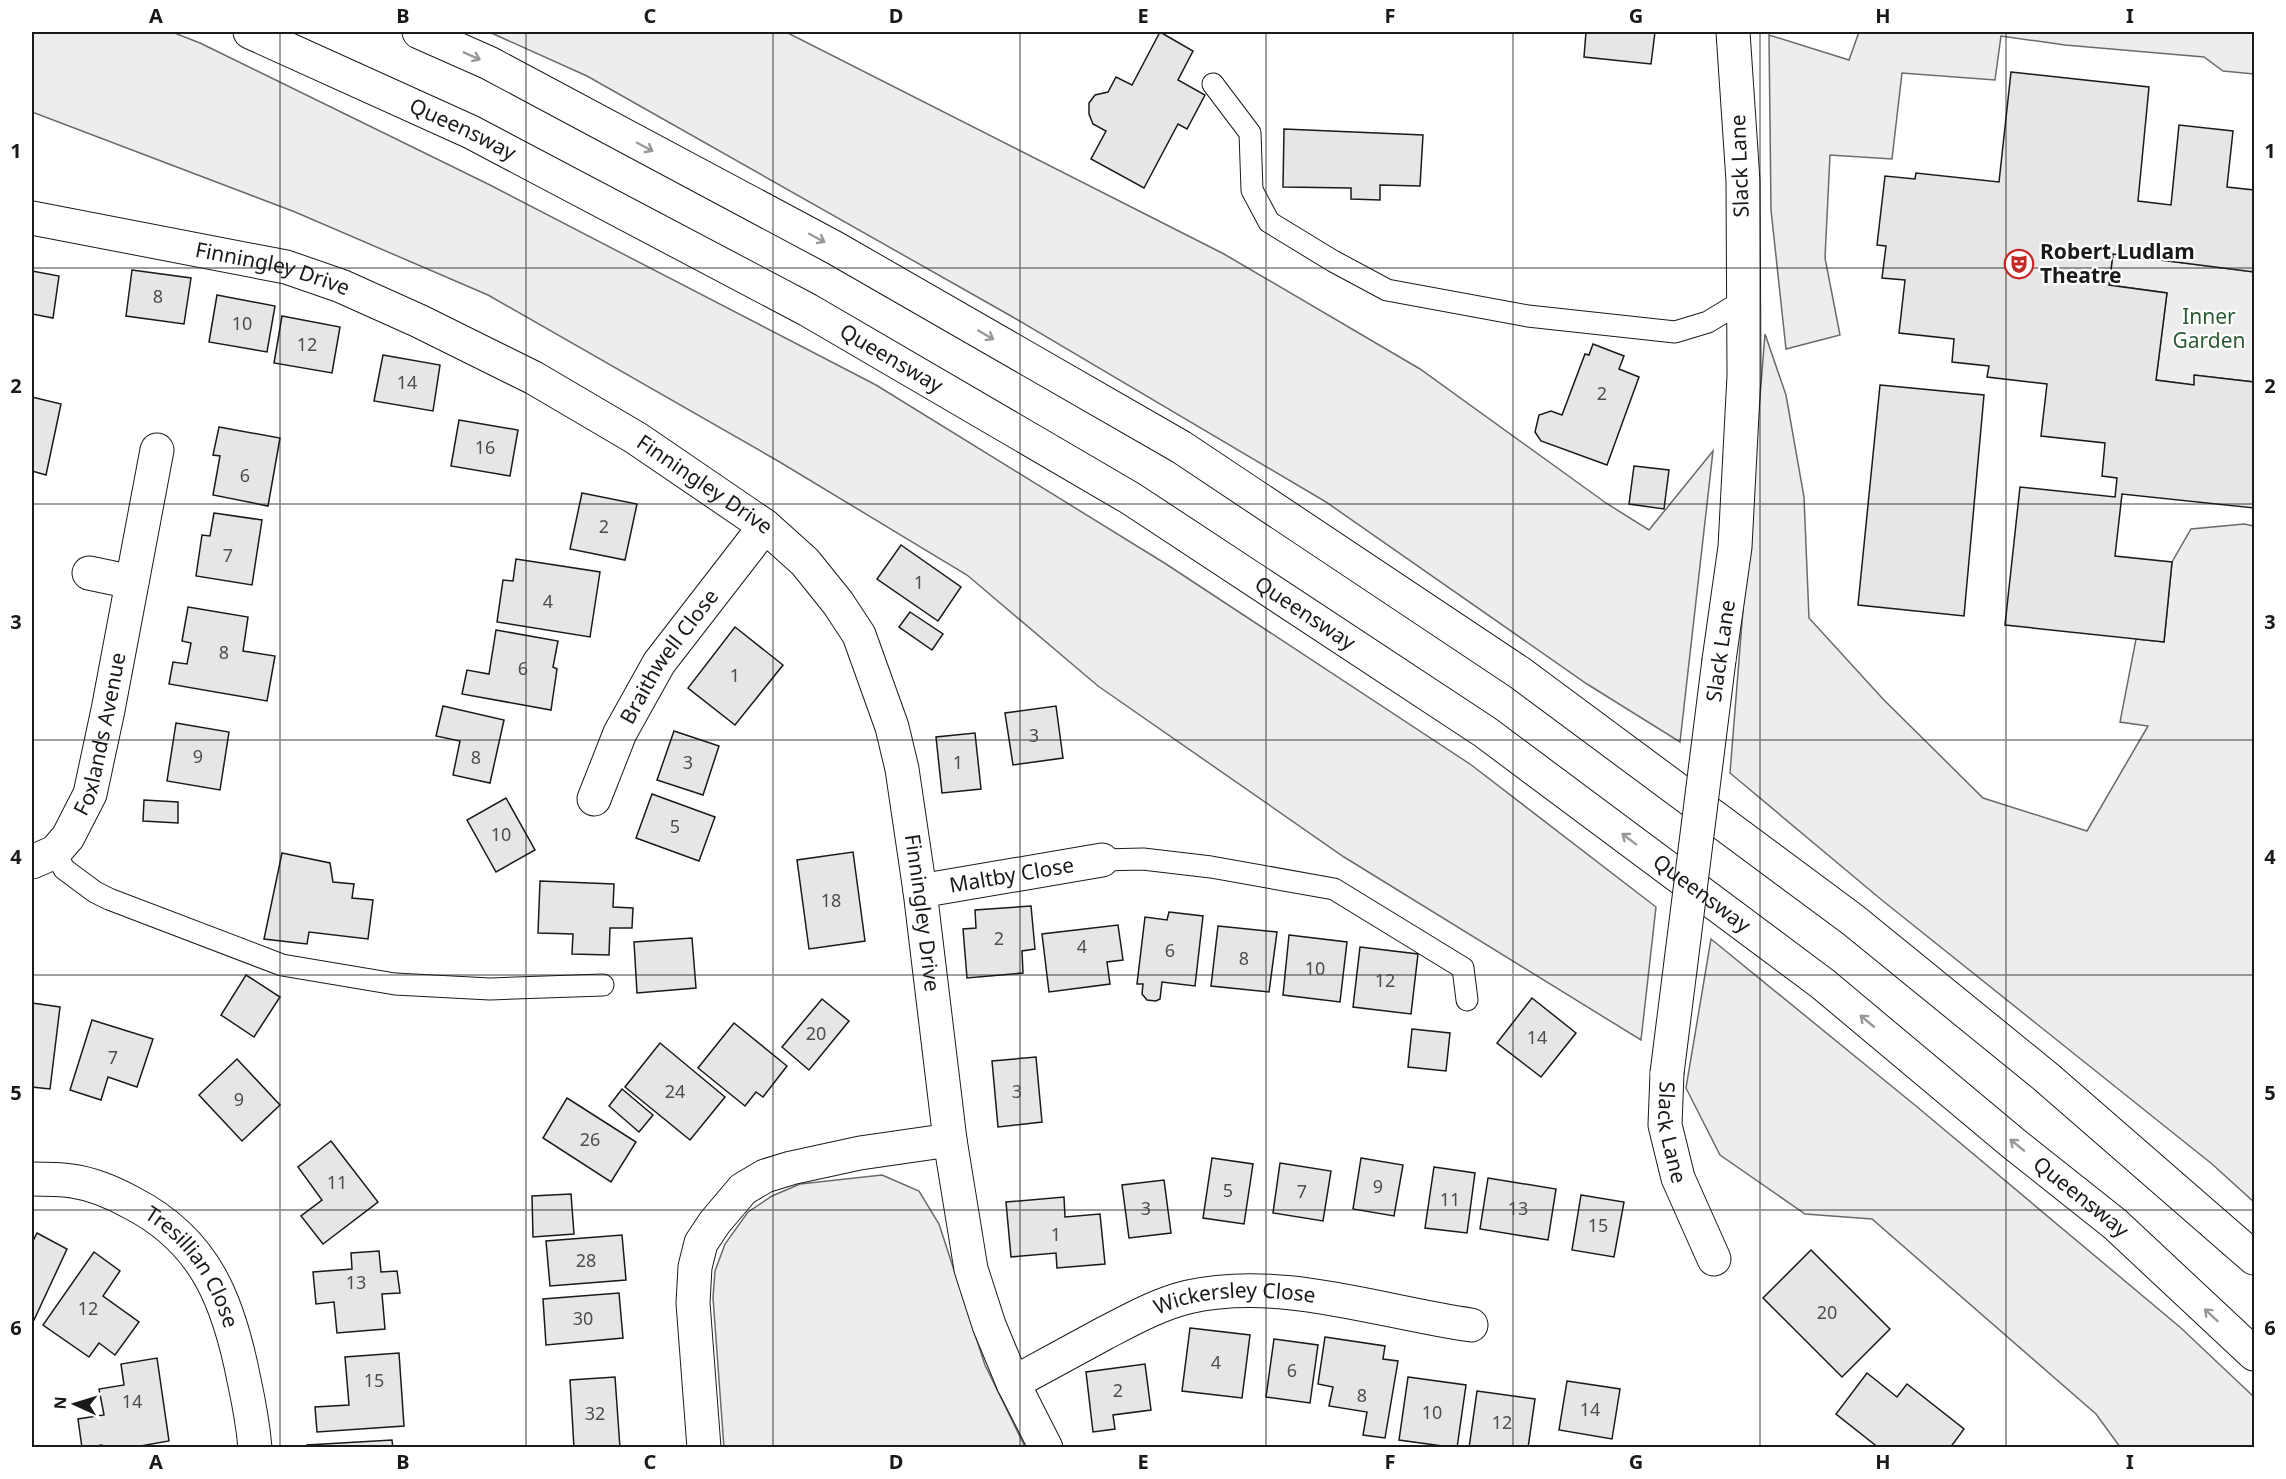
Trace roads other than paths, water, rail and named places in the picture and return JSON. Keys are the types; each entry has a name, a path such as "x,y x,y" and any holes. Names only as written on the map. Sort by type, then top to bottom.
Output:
{"main road":[{"name":"Queensway","path":"250,32 471,132 808,310 1130,498 1446,705 1494,738 1823,984 2115,1224 2254,1354"},
{"path":"419,32 489,63 835,248 1181,447 1510,666 1853,920 2046,1077 2254,1258"},
{"name":"Slack Lane","path":"1714,1259 1678,1178 1665,1125 1667,1073 1735,547 1744,375 1744,300 1743,181 1733,32"},
{"name":"Finningley Drive","path":"32,218 286,267 341,286 419,321 534,378 636,438 765,526 805,562 838,603 859,635 897,748 920,891 950,1140 971,1269 1013,1383 1046,1448"},
{"name":"Foxlands Avenue","path":"43,857 68,837 90,794 157,450"},
{"name":"Braithwell Close","path":"594,799 620,733 659,663 765,526"},
{"path":"89,573 132,582"},
{"name":"Maltby Close","path":"920,891 1102,860"},
{"path":"704,1448 693,1303 694,1267 701,1243 715,1222 743,1190 765,1176 860,1153 950,1140"},
{"name":"Tresillian Close","path":"32,1179 74,1181 114,1193 146,1210 190,1248 213,1278 230,1317 243,1374 255,1448"},
{"name":"Wickersley Close","path":"1013,1383 1156,1307 1187,1297 1228,1290 1269,1290 1292,1293 1472,1325"}],"lane":[{"path":"1213,84 1251,133 1252,190 1269,222 1333,261 1387,290 1528,316 1675,332 1708,322 1744,300"},
{"path":"43,857 109,899 282,965 395,984 490,989 603,985"},
{"path":"1102,860 1143,859 1210,867 1334,889 1463,968 1467,1000"}],"place":[{"name":"Robert Ludlam Theatre","path":"2019,264"}],"park label":[{"name":"Inner Garden","path":"2209,329"}]}
